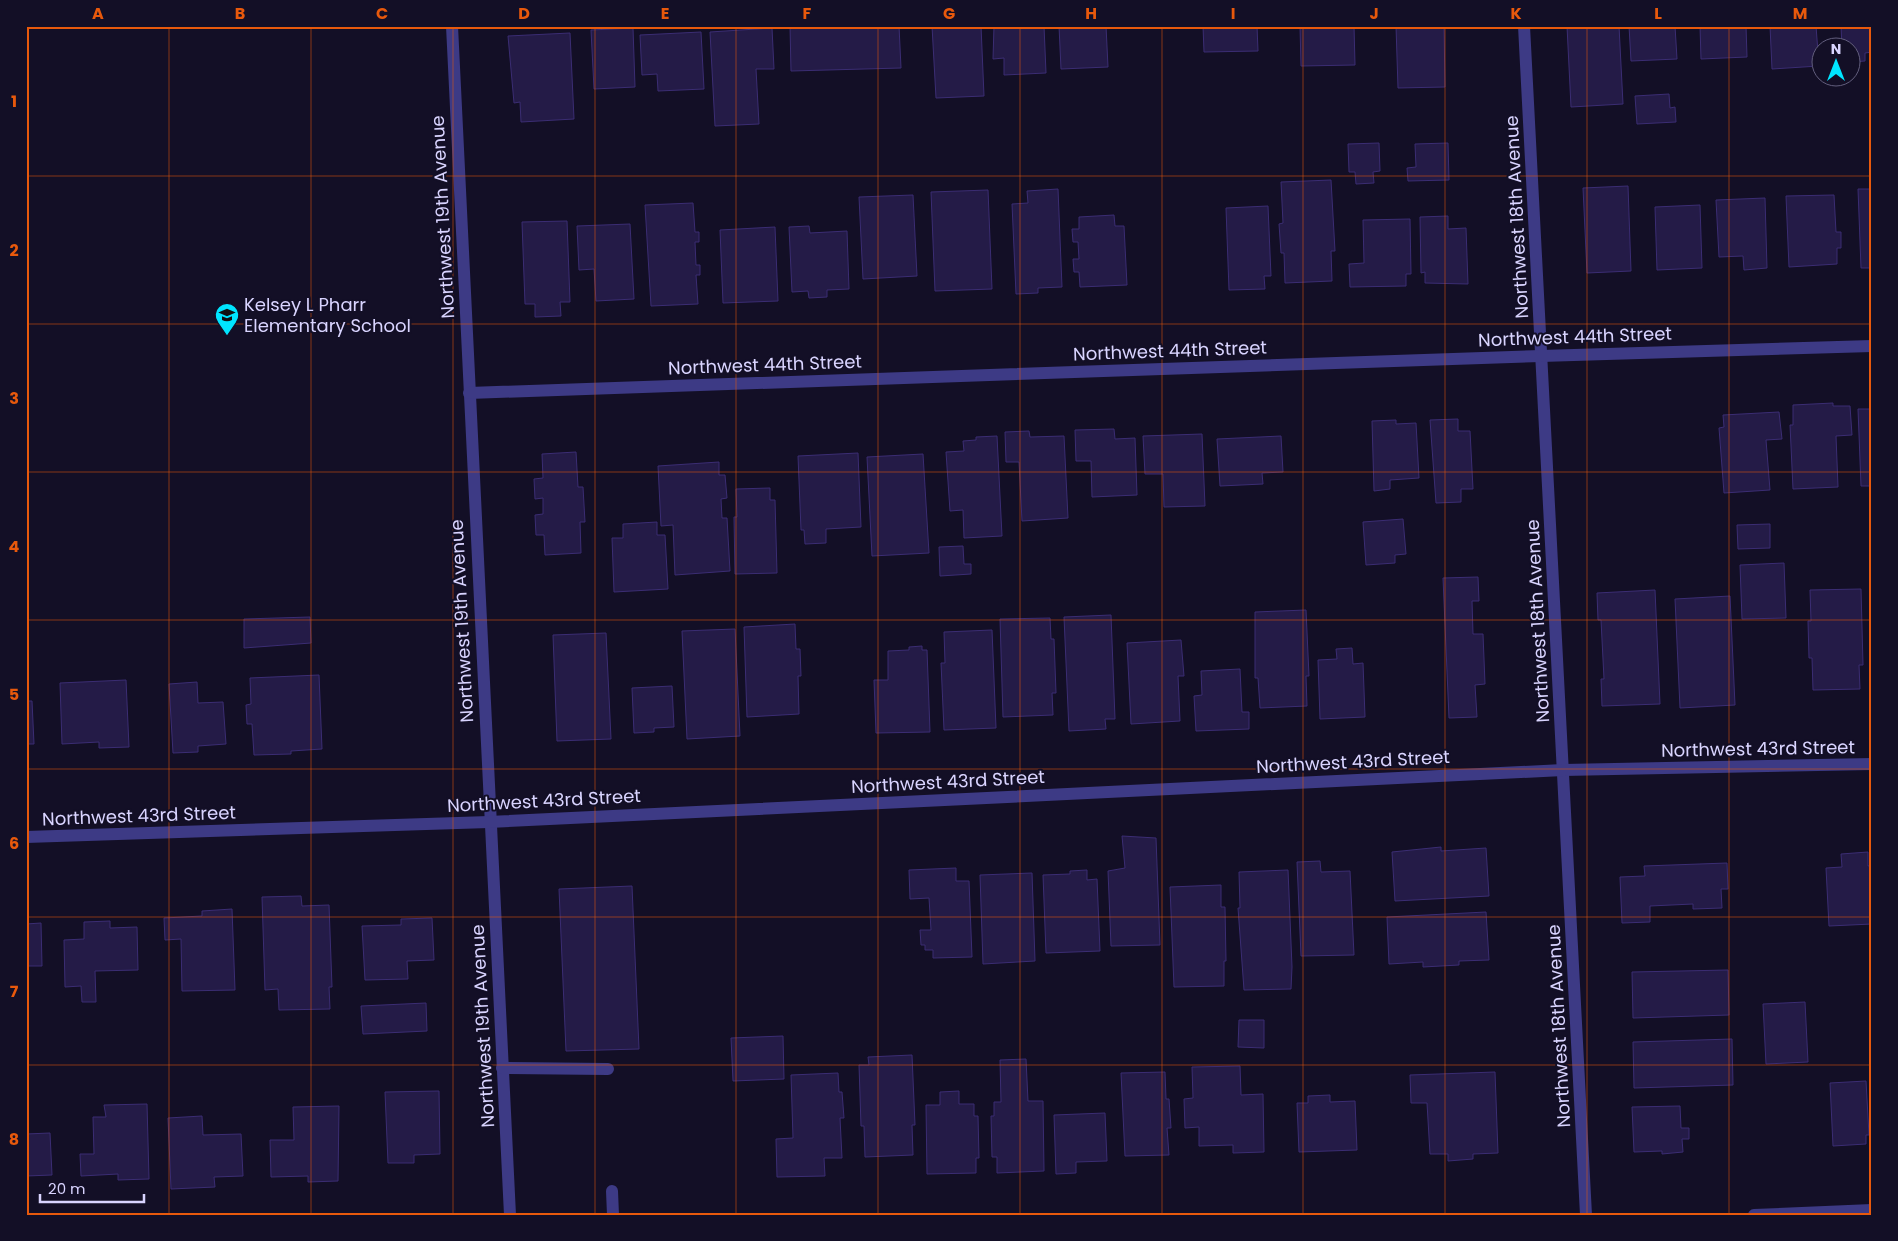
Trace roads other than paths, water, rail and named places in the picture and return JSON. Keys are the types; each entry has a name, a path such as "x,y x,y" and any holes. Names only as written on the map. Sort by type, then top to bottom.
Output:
{"street":[{"name":"Northwest 19th Avenue","path":"452,26 489,822 510,1215"},
{"name":"Northwest 18th Avenue","path":"1524,26 1586,1215"},
{"name":"Northwest 44th Street","path":"469,393 1872,346"},
{"name":"Northwest 43rd Street","path":"26,837 489,822 1563,770 1872,764"},
{"path":"502,1068 608,1069"},
{"path":"612,1191 613,1215"},
{"path":"1754,1215 1872,1210"}],"place":[{"name":"Kelsey L Pharr Elementary School","path":"227,336"}]}
